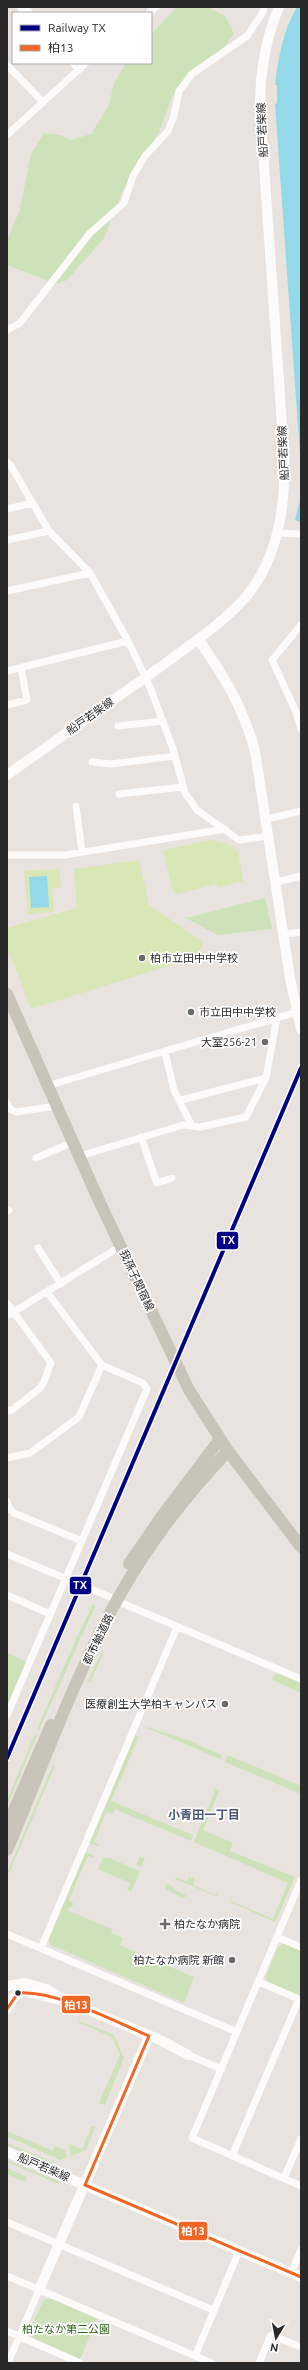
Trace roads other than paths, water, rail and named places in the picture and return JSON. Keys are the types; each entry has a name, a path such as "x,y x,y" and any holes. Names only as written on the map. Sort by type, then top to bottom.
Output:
{"main road":[{"name":"我孫子関宿線","path":"7,994 11,1014 47,1086 189,1390 228,1451 301,1547"},
{"name":"都市軸道路","path":"7,1826 80,1656 144,1541 220,1439"},
{"name":"都市軸道路","path":"7,1850 113,1599 172,1518 228,1451"}],"street":[{"path":"7,330 20,323 90,233 124,203 133,176 145,156 168,131 174,116 179,91 192,74 247,36 263,12 264,7"},
{"name":"船戸若柴線","path":"7,775 198,639 245,597 262,570 278,533 284,494 284,455 260,107 260,78 265,45 279,7"},
{"path":"7,64 42,101"},
{"path":"7,135 80,65"},
{"path":"7,462 11,466 49,531 90,574 128,641 146,677 163,721 175,756 183,787 197,810 239,840 269,836"},
{"path":"7,508 33,503"},
{"path":"7,540 49,531"},
{"path":"278,533 301,534"},
{"path":"7,591 90,574"},
{"path":"301,626 272,660 299,711 301,729"},
{"path":"198,639 231,690 249,728 260,777 283,934 301,1029"},
{"path":"7,671 128,641"},
{"path":"7,705 26,700 21,668"},
{"path":"118,726 163,721"},
{"path":"92,762 110,764 175,756"},
{"path":"119,794 183,787"},
{"path":"76,806 82,852"},
{"path":"267,819 301,811"},
{"path":"7,855 65,855 225,829"},
{"path":"276,882 301,876"},
{"path":"283,934 301,932"},
{"path":"47,1086 297,1012"},
{"path":"80,1156 183,1125 200,1127 246,1117 266,1078 277,1017"},
{"path":"164,1052 174,1090 181,1100 192,1126"},
{"path":"181,1100 266,1078"},
{"path":"7,1103 10,1109 16,1112 56,1106"},
{"path":"141,1137 157,1183 172,1178"},
{"path":"36,1158 73,1142"},
{"path":"10,1314 121,1246"},
{"path":"38,1248 61,1284"},
{"path":"7,1715 147,1389 143,1383 102,1365 47,1292"},
{"path":"7,1303 10,1314 51,1363 43,1384 39,1389 12,1410 7,1412"},
{"path":"7,1458 30,1453 79,1417 102,1365"},
{"path":"7,1501 9,1508 14,1512 82,1541"},
{"path":"7,1554 301,1679"},
{"path":"7,1595 50,1614"},
{"path":"41,1948 177,1627"},
{"path":"301,1880 298,1893 192,2138 301,2186"},
{"path":"7,1934 237,2032"},
{"path":"278,1937 301,1947"},
{"path":"232,2156 300,1999 259,1982"},
{"path":"7,1986 19,1983 31,1984 54,1992 67,2001"},
{"path":"8,2003 18,1993 23,1991 67,2001 222,2069"},
{"path":"8,2363 149,2036"},
{"path":"284,2178 301,2139"},
{"name":"船戸若柴線","path":"7,2152 301,2277"},
{"path":"7,2222 214,2310"},
{"path":"291,2273 301,2250"},
{"path":"195,2356 239,2251"},
{"path":"7,2276 212,2363"},
{"path":"7,2331 75,2362"},
{"path":"259,2363 271,2335 301,2347"}],"water":[{"path":"297,7 301,7 301,468 275,104 277,103 277,85 275,85 280,55 288,25"},
{"path":"301,496 301,522 295,520"},
{"path":"47,876 49,907 31,908 29,877"}],"rail line":[{"name":"TX","path":"7,1758 301,1068"}],"place":[{"name":"柏市立田中中学校","path":"142,958"},
{"name":"市立田中中学校","path":"191,1012"},
{"name":"大室256-21","path":"265,1042"},
{"name":"医療創生大学柏キャンパス","path":"225,1704"},
{"name":"柏たなか病院","path":"165,1924"},
{"name":"柏たなか病院 新館","path":"232,1960"}],"district":[{"name":"小青田一丁目","path":"204,1815"}],"park label":[{"name":"柏たなか第二公園","path":"66,2329"}]}
